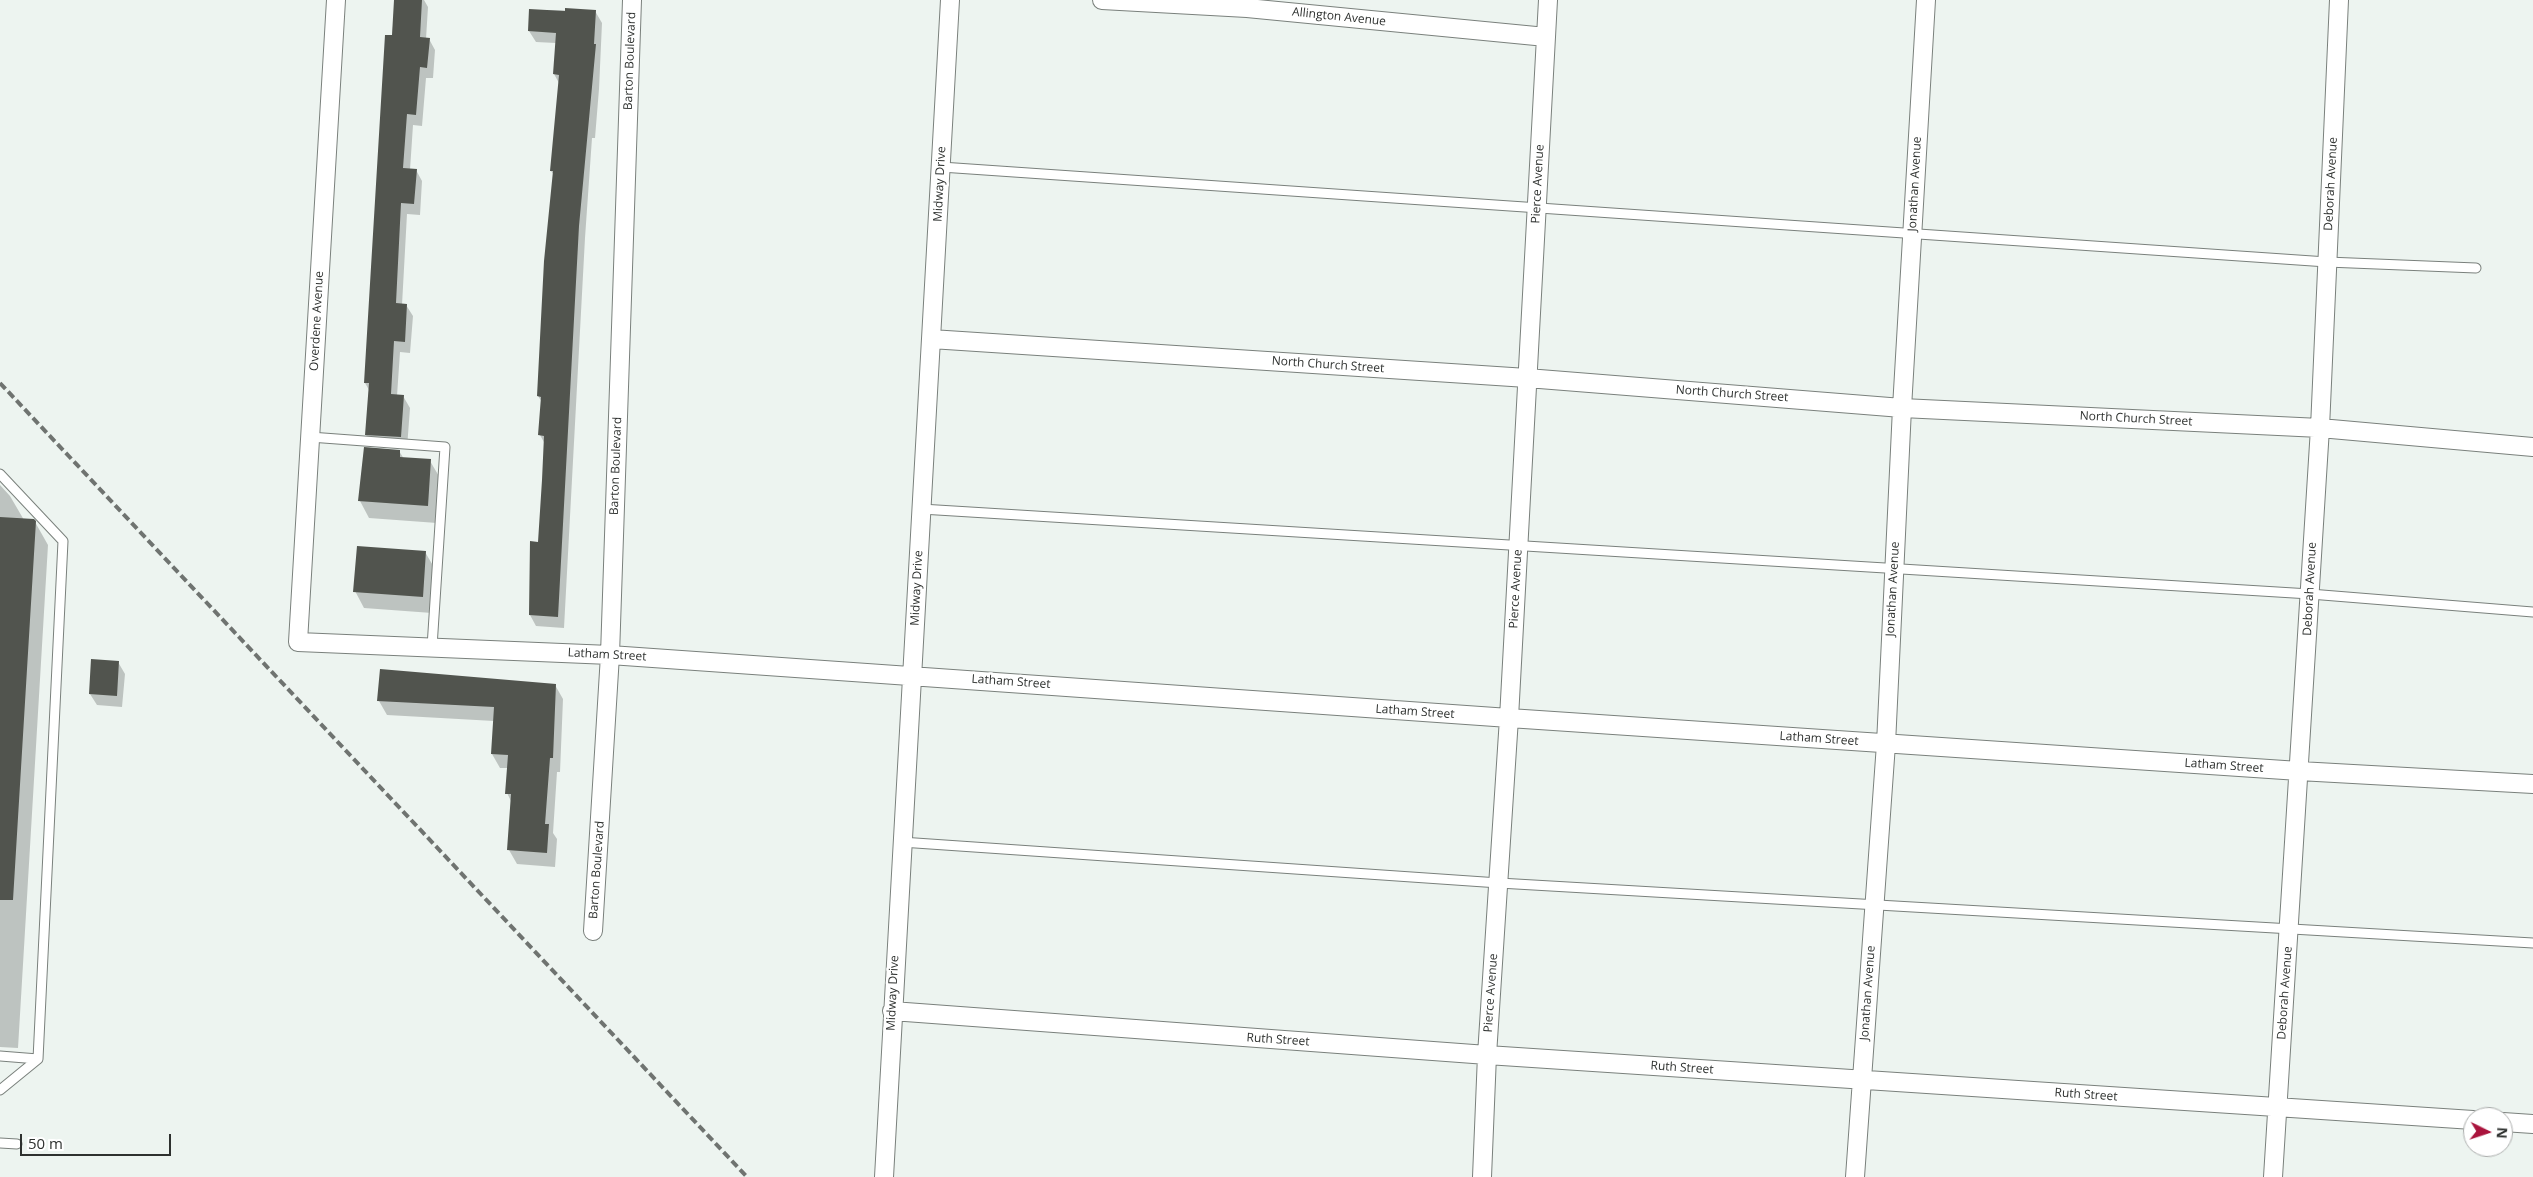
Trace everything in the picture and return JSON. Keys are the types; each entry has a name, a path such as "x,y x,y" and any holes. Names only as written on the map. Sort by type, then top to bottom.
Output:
{"street":[{"name":"Overdene Avenue","path":"298,642 336,0"},
{"name":"Barton Boulevard","path":"593,931 610,655 632,0"},
{"name":"Midway Drive","path":"884,1177 901,842 950,0"},
{"name":"Allington Avenue","path":"1102,0 1247,4 1546,37"},
{"name":"Pierce Avenue","path":"1482,1177 1487,1055 1509,718 1548,0"},
{"name":"Jonathan Avenue","path":"1855,1177 1886,744 1902,408 1926,0"},
{"name":"Deborah Avenue","path":"2274,1177 2320,428 2339,0"},
{"name":"North Church Street","path":"931,339 1528,378 1902,408 2320,428 2533,447"},
{"name":"Latham Street","path":"298,642 610,655 1886,744 2533,784"},
{"name":"Ruth Street","path":"892,1011 1487,1055 2463,1119"},
{"path":"2513,1123 2533,1124"}],"lane":[{"path":"941,167 1912,232 2327,262 2476,268"},
{"path":"310,437 445,447 432,647"},
{"path":"0,474 63,541 38,1059 0,1090"},
{"path":"921,509 2310,594 2533,612"},
{"path":"901,842 1499,883 2533,942"},
{"path":"0,1056 38,1059"},
{"path":"0,1143 17,1144"}],"building":[{"path":"394,0 422,0 420,37 430,38 427,68 420,67 416,115 407,114 403,168 417,169 414,204 401,203 396,303 407,304 405,342 394,341 391,394 404,395 401,437 365,435 369,383 364,383 385,35 392,35"},
{"path":"565,8 596,10 594,44 596,44 579,226 558,617 529,615 530,541 538,542 542,480 544,436 538,435 541,397 537,396 544,261 553,171 550,171 559,75 553,74 556,33 528,31 529,9 565,11"},
{"path":"364,447 400,450 400,457 431,459 428,506 358,501"},
{"path":"0,517 34,519 36,521 13,900 0,900"},
{"path":"357,546 426,551 423,597 353,592"},
{"path":"91,659 119,661 117,696 89,694"},
{"path":"380,669 556,684 553,758 550,758 545,824 549,824 547,853 507,850 511,794 505,794 508,755 491,754 494,707 377,701"}],"railway":[{"path":"0,383 747,1177"}]}
